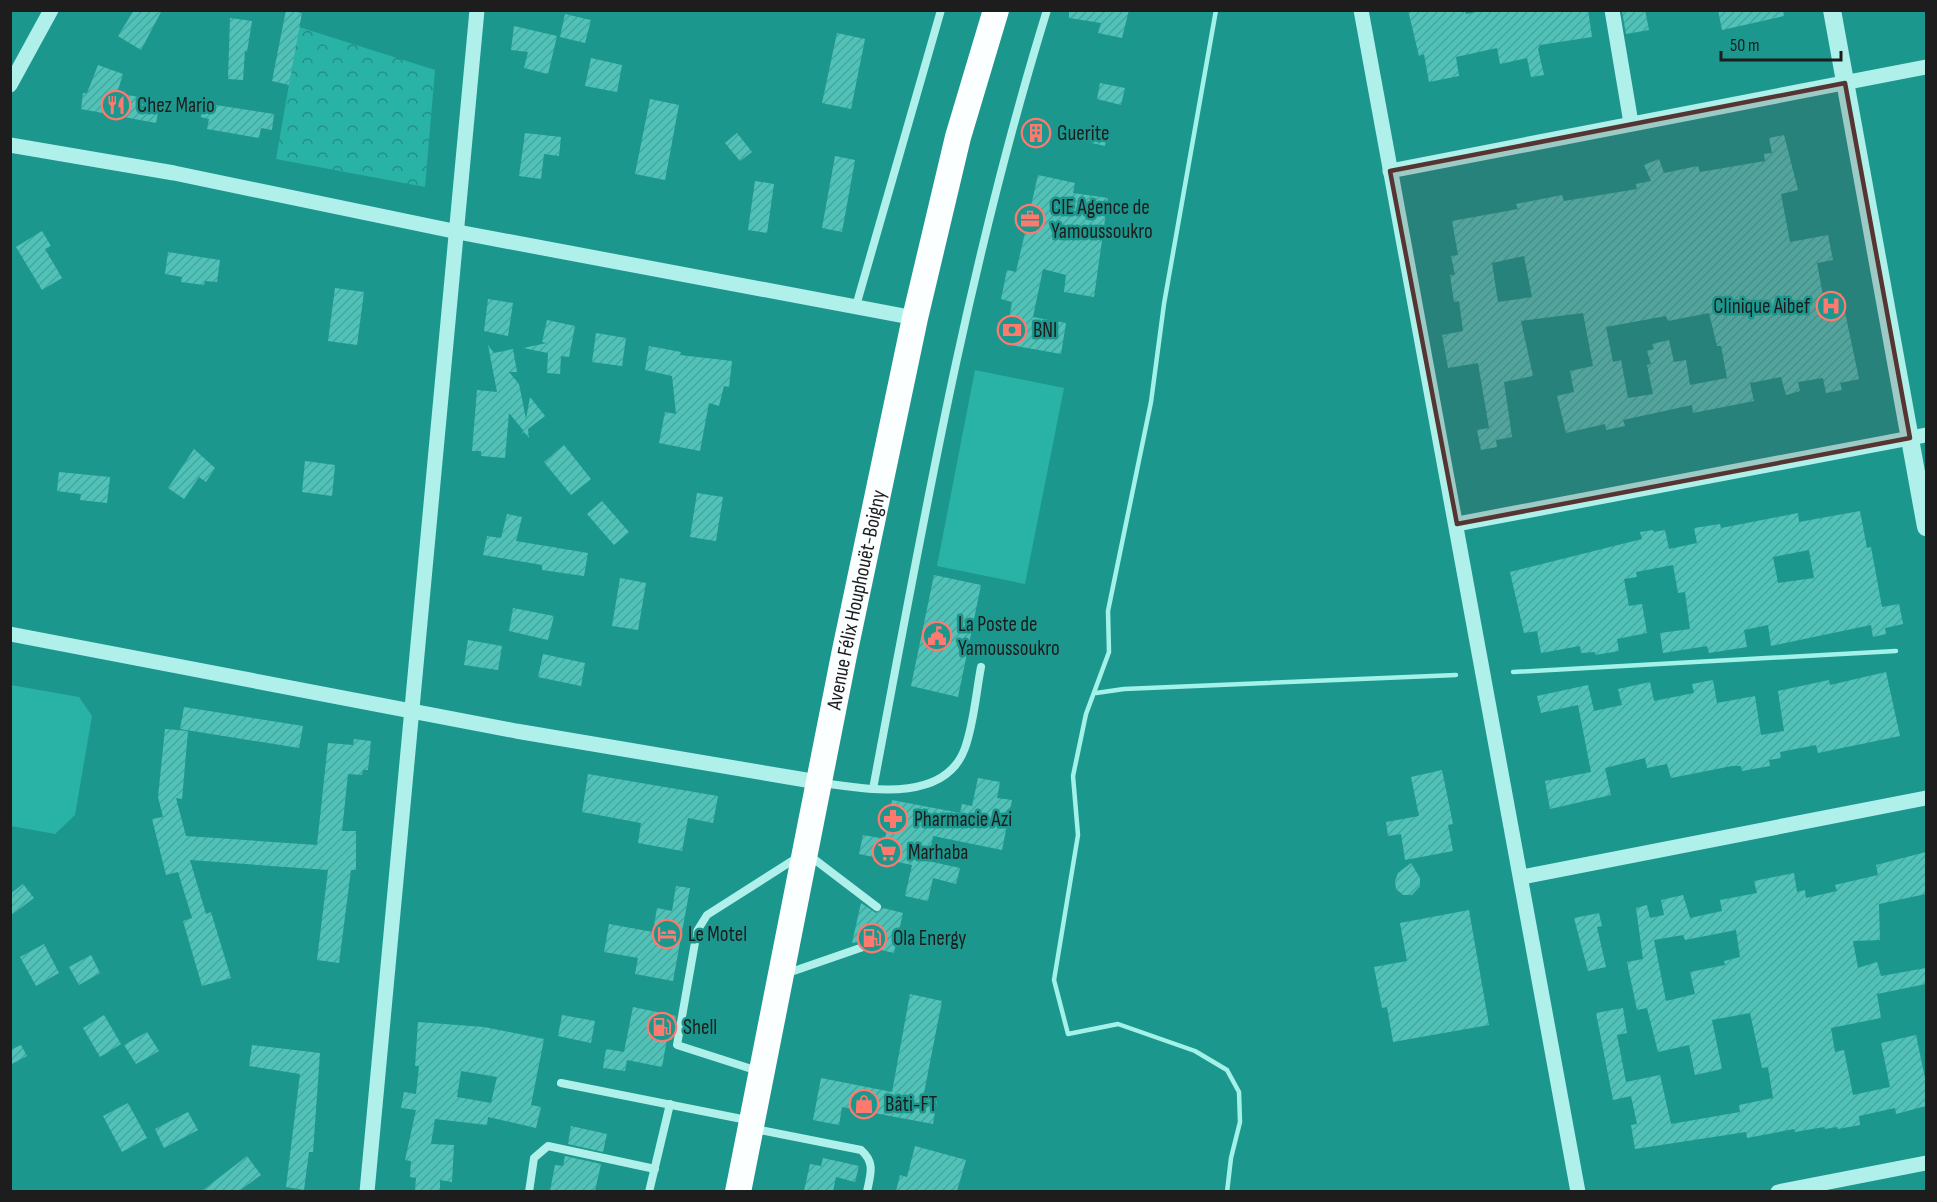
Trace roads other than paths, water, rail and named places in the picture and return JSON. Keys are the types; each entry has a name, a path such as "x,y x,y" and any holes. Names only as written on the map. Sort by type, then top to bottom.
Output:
{"highway":[{"name":"Avenue Félix Houphouët-Boigny","path":"738,1191 818,782 915,318 958,137 996,10"}],"street":[{"path":"10,85 51,10"},
{"path":"367,1191 477,10"},
{"path":"1362,10 1578,1191"},
{"path":"1612,10 1631,123"},
{"path":"1832,10 1918,437 1926,527"},
{"path":"1390,171 1926,67"},
{"path":"10,145 174,173 458,232 915,318"},
{"path":"1457,524 1918,437"},
{"path":"10,634 412,710 818,782"},
{"path":"1521,877 1926,798"},
{"path":"1778,1191 1926,1163"}],"lane":[{"path":"856,306 940,10"},
{"path":"873,789 922,530 986,227 1047,10"},
{"path":"818,782 873,789 923,786 956,767 966,748 981,667"},
{"path":"762,1073 677,1045 697,931 707,915 805,852 877,907"},
{"path":"781,976 866,946"},
{"path":"561,1083 670,1104 861,1150 870,1160 872,1167 867,1191"},
{"path":"649,1191 670,1104"},
{"path":"529,1191 534,1158 548,1146 655,1169"}],"waterway":[{"path":"1216,10 1164,304 1151,402 1108,611 1109,652 1086,714 1073,776 1078,835 1054,980 1068,1034 1118,1024 1195,1051 1227,1070 1239,1092 1240,1122 1231,1158 1227,1192"},
{"path":"1513,672 1896,651"},
{"path":"1096,693 1124,689 1456,675"}],"place":[{"name":"Chez Mario","path":"116,105"},
{"name":"Guerite","path":"1036,133"},
{"name":"CIE Agence de Yamoussoukro","path":"1030,219"},
{"name":"Clinique Aibef","path":"1831,306"},
{"name":"BNI","path":"1012,330"},
{"name":"La Poste de Yamoussoukro","path":"937,636"},
{"name":"Pharmacie Azi","path":"893,819"},
{"name":"Marhaba","path":"887,852"},
{"name":"Le Motel","path":"667,934"},
{"name":"Ola Energy","path":"872,938"},
{"name":"Shell","path":"662,1027"},
{"name":"Bâti-FT","path":"864,1104"}]}
